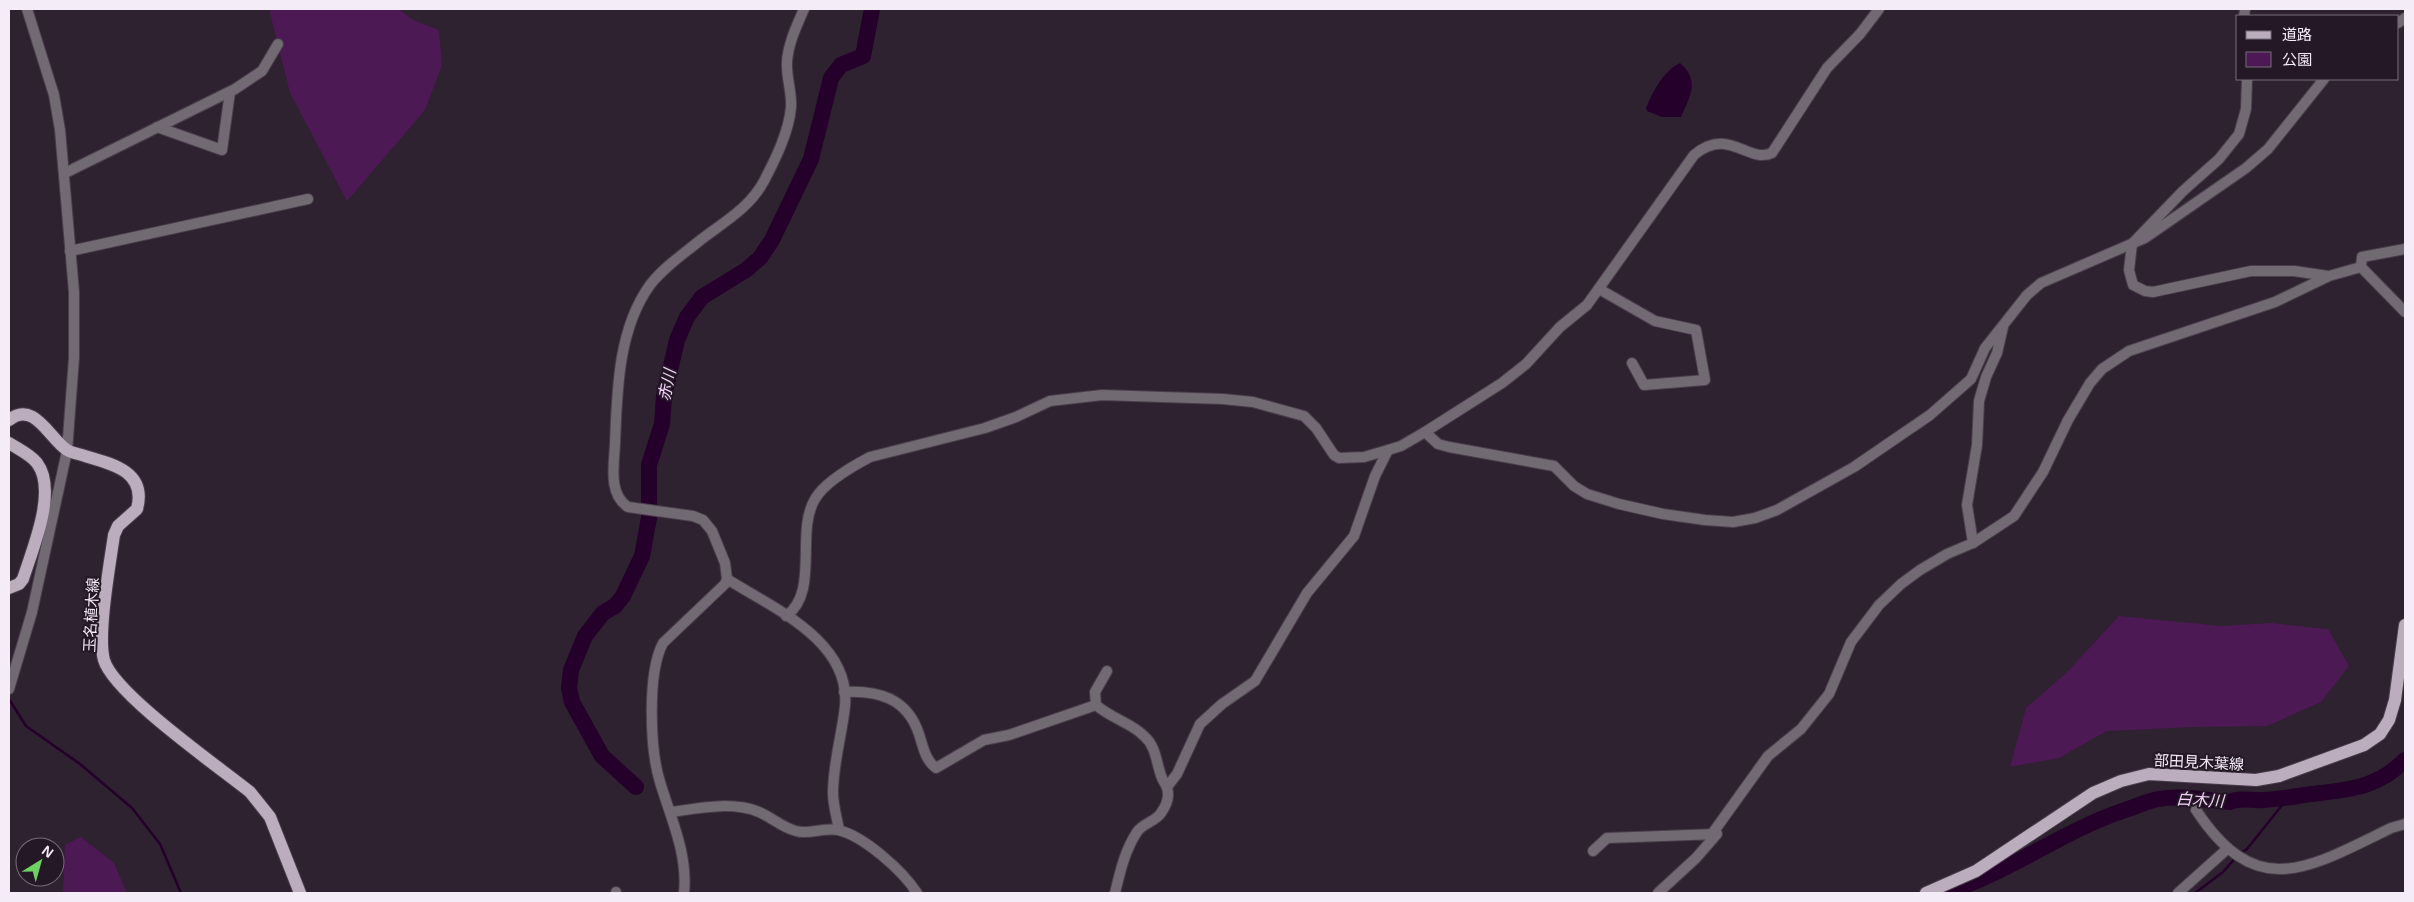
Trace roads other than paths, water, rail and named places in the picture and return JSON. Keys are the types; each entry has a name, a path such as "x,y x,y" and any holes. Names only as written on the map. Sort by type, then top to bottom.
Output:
{"main road":[{"name":"玉名植木線","path":"9,420 17,414 32,416 67,451 104,461 130,474 136,485 139,502 137,509 118,526 113,543 102,642 104,660 111,673 140,705 250,792 262,804 270,817 300,893"},
{"path":"9,443 37,464 43,474 45,493 37,536 23,579 19,584 9,588"},
{"name":"部田見木葉線","path":"1926,893 1976,871 2093,793 2121,780 2149,774 2256,780 2279,776 2364,745 2380,734 2389,720 2394,700 2405,626"}],"street":[{"path":"9,689 32,612 67,451 74,358 70,251 60,130 54,95 27,9"},
{"path":"727,579 725,564 712,531 703,520 693,516 628,506 621,502 616,494 614,454 618,393 629,322 651,284 678,258 743,209 756,194 768,174 789,119 791,98 787,62 789,48 804,9"},
{"path":"786,616 795,609 800,600 805,572 808,518 816,497 826,487 854,466 870,457 985,428 1016,417 1050,401 1102,395 1238,400 1275,406 1304,416 1316,428 1334,455 1339,458 1364,456 1388,450 1425,432 1502,384 1520,369 1560,327 1587,305 1694,155 1708,145 1722,143 1737,146 1760,155 1772,153 1827,68 1860,34 1879,9"},
{"path":"65,173 230,92 262,71 278,44"},
{"path":"2247,80 2246,110 2238,134 2219,159 2183,190 2132,244 2129,270 2133,285 2145,291 2154,292 2251,271 2294,271 2329,276"},
{"path":"1425,432 1438,444 1449,447 1554,466 1580,490 1619,504 1705,520 1733,522 1755,518 1810,494 1854,468 1930,415 1971,379 1985,348 2026,295 2052,276 2099,259 2132,244 2184,213 2246,168 2268,148 2323,80"},
{"path":"157,127 222,150 230,92"},
{"path":"70,251 308,199"},
{"path":"2361,267 2362,257 2405,249"},
{"path":"1712,834 1768,756 1801,729 1829,694 1851,642 1879,605 1901,584 1920,570 1947,554 1972,543 2014,516 2028,498 2043,472 2068,420 2090,383 2102,369 2130,352 2276,302 2329,276 2361,267"},
{"path":"2361,267 2405,312"},
{"path":"1599,288 1655,321 1696,330 1705,380 1644,385 1632,363"},
{"path":"1972,543 1967,505 1977,445 1979,401 1997,353 2004,323"},
{"path":"1167,787 1178,774 1200,724 1216,708 1255,681 1307,593 1354,536 1375,476 1388,450"},
{"path":"727,579 786,616 822,644 835,659 844,692 845,704 834,769 833,794 840,830"},
{"path":"684,893 683,859 672,812 660,781 656,756 653,716 654,674 657,654 672,633 727,579"},
{"path":"1108,671 1094,692 1096,705 1115,720 1144,735 1154,751 1162,778 1167,787 1166,804 1163,810 1159,816 1139,828 1131,842 1114,893"},
{"path":"844,692 879,693 903,708 917,728 930,763 936,768 984,740 1009,735 1096,705"},
{"path":"672,812 712,806 740,807 756,810 798,832 828,829 840,830 879,853 911,883 917,893"},
{"path":"2196,810 2205,825 2226,850 2250,866 2272,874 2284,873 2316,864 2391,828 2405,824"},
{"path":"1593,851 1607,838 1717,834 1696,858 1658,893"},
{"path":"2178,893 2226,850"}],"waterway":[{"name":"赤川","path":"636,787 602,756 572,702 569,688 571,670 585,636 603,613 615,606 623,596 642,556 649,518 649,465 662,424 664,396 677,340 687,317 702,297 746,270 760,258 772,240 811,159 831,78 841,65 863,56 872,9"},
{"path":"9,699 26,726 80,764 132,808 160,844 181,893"},
{"name":"白木川","path":"1945,893 1991,875 2079,829 2154,800 2185,798 2230,802 2242,799 2276,799 2355,788 2380,779 2405,760"},
{"path":"2241,853 2247,849 2287,799"},
{"path":"2195,893 2223,872 2237,856"}]}
